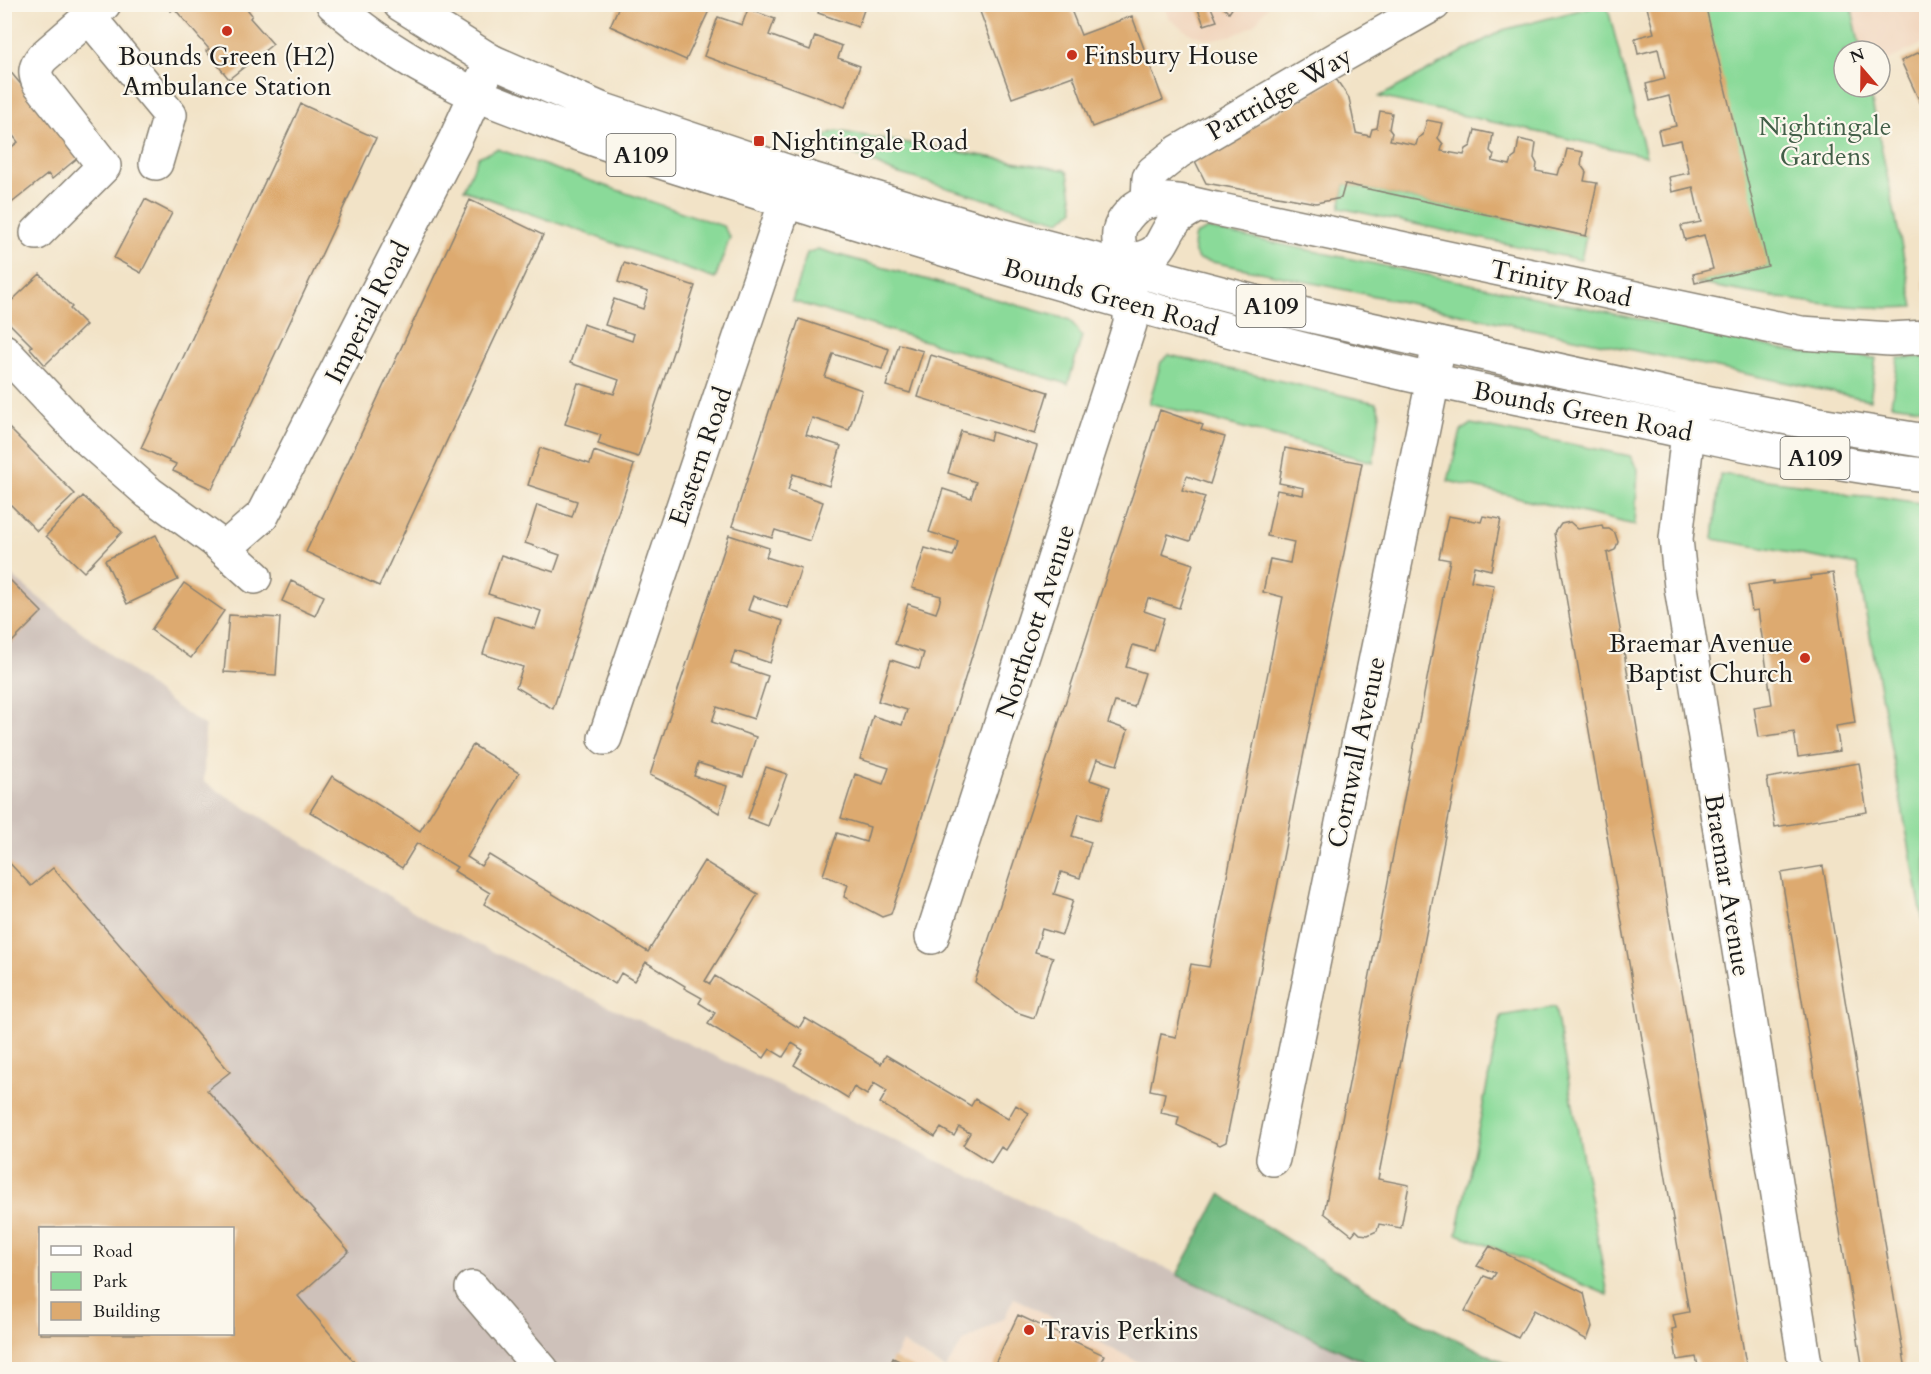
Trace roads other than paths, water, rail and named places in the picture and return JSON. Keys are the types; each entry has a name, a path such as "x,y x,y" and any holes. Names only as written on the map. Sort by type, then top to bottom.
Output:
{"street":[{"name":"Bounds Green Road","path":"333,4 395,52 450,83 593,140 1130,265 1293,312 1695,400 1813,423 1926,441"},
{"name":"Bounds Green Road","path":"400,4 491,61 790,187 972,258 1130,304 1298,348 1433,380 1868,467 1926,475"},
{"name":"Partridge Way","path":"1148,201 1149,178 1178,152 1434,4"},
{"path":"37,233 104,166 35,75 36,65 42,57 97,11 170,115 156,163"},
{"name":"Imperial Road","path":"224,549 262,516 455,140 491,61"},
{"name":"Eastern Road","path":"605,738 790,187"},
{"name":"Trinity Road","path":"1148,201 1172,200 1198,205 1801,333 1890,339 1926,337"},
{"path":"1130,304 1130,265 1121,253 1118,238 1121,223 1134,209 1148,201"},
{"path":"1130,265 1146,258 1161,246 1174,221 1198,205"},
{"name":"Northcott Avenue","path":"932,937 1130,324 1130,304"},
{"name":"Cornwall Avenue","path":"1273,1159 1433,380 1438,344"},
{"path":"4,351 83,435 149,493 224,549 255,577"},
{"name":"Braemar Avenue","path":"1695,400 1688,432 1676,539 1681,587 1806,1370"},
{"path":"472,1288 542,1370"}],"place":[{"name":"Bounds Green (H2) Ambulance Station","path":"227,31"},
{"name":"Finsbury House","path":"1072,55"},
{"name":"Nightingale Road","path":"759,141"},
{"name":"Braemar Avenue Baptist Church","path":"1805,658"},
{"name":"Travis Perkins","path":"1029,1330"}],"park label":[{"name":"Nightingale Gardens","path":"1825,141"}]}
